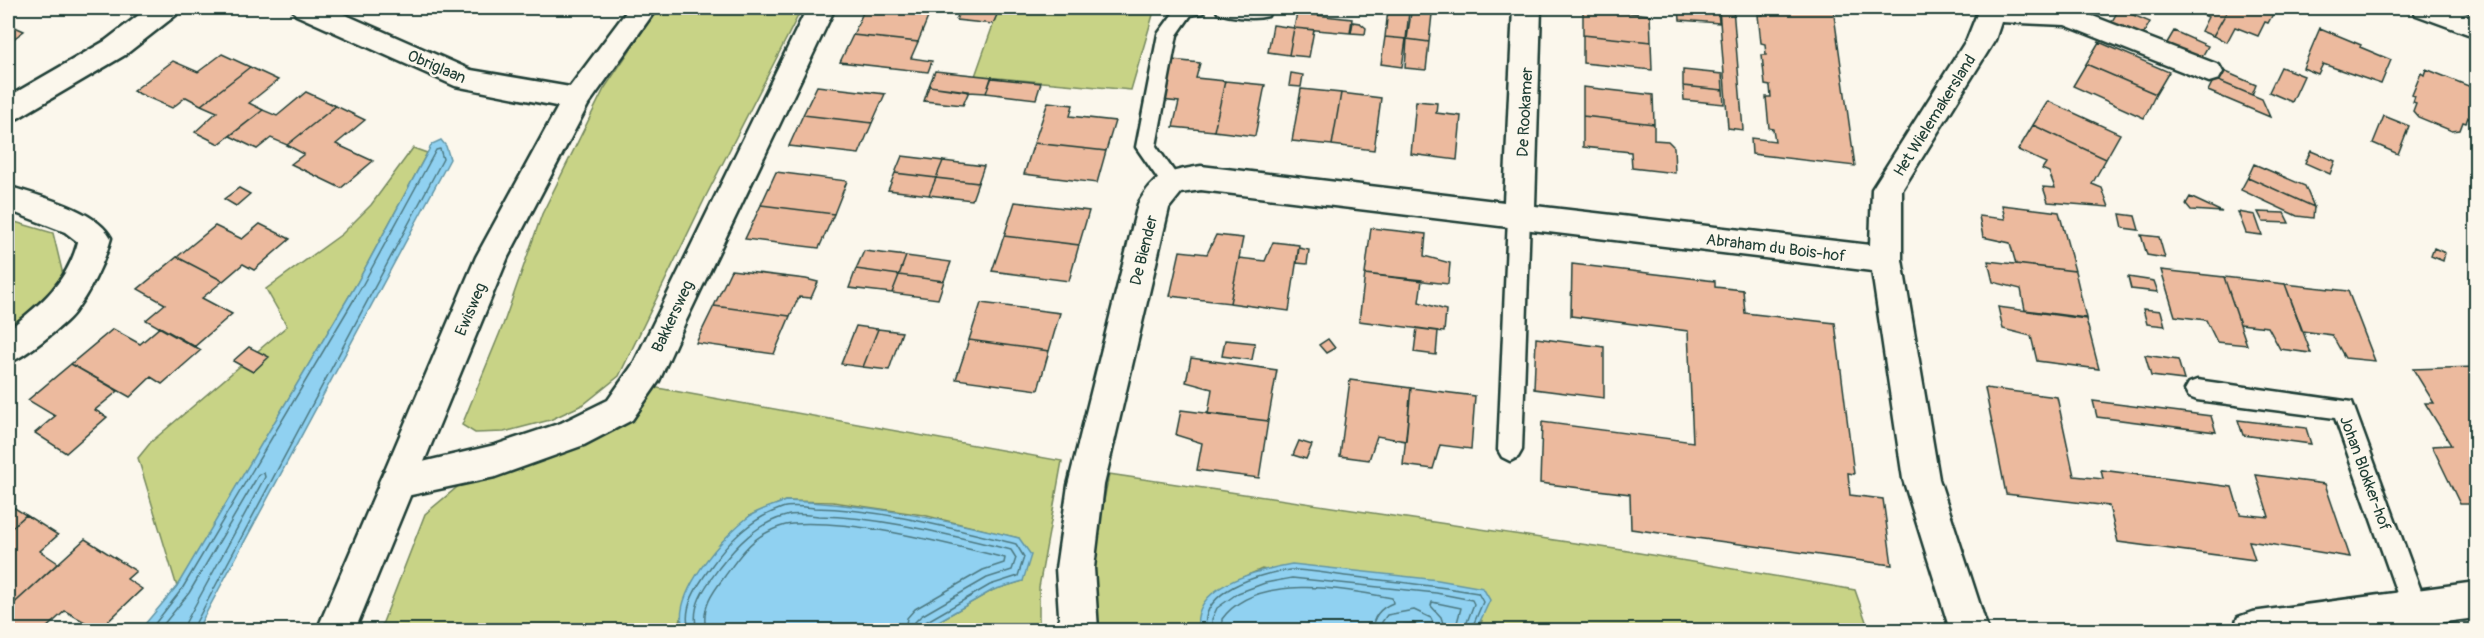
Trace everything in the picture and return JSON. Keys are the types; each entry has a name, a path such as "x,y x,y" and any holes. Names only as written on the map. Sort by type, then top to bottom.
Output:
{"street":[{"path":"8,110 115,48 166,8"},
{"name":"Obriglaan","path":"306,8 465,79 576,99"},
{"name":"Ewisweg","path":"336,630 492,257 576,99 643,8"},
{"name":"Bakkersweg","path":"397,482 495,461 572,434 620,410 647,371 672,314 821,8"},
{"name":"De Rookamer","path":"1519,217 1527,8"},
{"path":"2426,8 2476,27"},
{"path":"1989,10 2068,16 2209,72"},
{"name":"Het Wielemakersland","path":"1886,260 1887,189 1981,40 1989,10"},
{"path":"1172,183 1201,178 1519,217"},
{"name":"De Biender","path":"1079,630 1075,568 1086,485 1154,204 1172,183"},
{"path":"8,198 76,223 95,238 90,257 62,305 8,349"},
{"name":"Abraham du Bois-hof","path":"1519,217 1886,260"},
{"path":"1886,260 1921,479 1969,630"},
{"path":"2252,630 2476,600"}],"lane":[{"path":"1172,183 1146,147 1168,34 1185,10 1196,8"},
{"path":"1225,8 1261,11"},
{"path":"1510,450 1519,217"},
{"name":"Johan Blokker-hof","path":"2197,390 2344,410 2414,608"}],"green space":[{"path":"658,8 802,8 706,196 619,376 584,404 550,420 504,432 475,433 462,425 503,325 542,214 604,89"},
{"path":"999,8 1155,8 1131,90 975,76"},
{"path":"413,148 427,153 357,283 177,587 138,458 151,442 287,326 266,289 342,234 371,205"},
{"path":"8,220 53,233 65,283 22,331 8,323"},
{"path":"652,387 1062,461 1039,587 1039,630 923,630 993,590 1023,581 1019,538 923,515 833,502 785,501 751,515 721,543 692,583 680,622 684,630 380,630 425,514 461,484"},
{"path":"1109,474 1622,550 1855,590 1869,630 1476,630 1482,621 1262,569 1228,584 1209,598 1203,607 1200,630 1097,630 1094,553"}],"water":[{"path":"441,140 446,146 450,159 197,630 140,630 177,586 357,283 432,144"},
{"path":"785,501 845,505 960,524 1019,538 1031,555 1023,581 993,590 923,630 684,630 681,616 684,601 691,584 714,551 750,516"},
{"path":"1292,564 1438,580 1483,588 1490,600 1476,630 1427,630 1413,623 1395,626 1394,630 1200,630 1198,618 1203,605 1223,586 1266,569"}],"building":[{"path":"865,8 929,15 918,42 853,35"},
{"path":"961,8 999,10 993,24 956,20"},
{"path":"1583,8 1650,15 1651,42 1583,35"},
{"path":"1679,8 1718,10 1719,23 1680,20"},
{"path":"1719,8 1733,8 1743,130 1728,128"},
{"path":"1762,8 1833,8 1855,166 1752,154 1751,138 1775,141 1773,129 1769,128 1766,97 1771,97 1770,86 1765,85 1762,55 1766,55 1765,44 1761,43 1758,15 1763,15"},
{"path":"2187,8 2229,8 2213,36 2201,31 2208,17"},
{"path":"2229,8 2258,8 2273,14 2268,23 2265,22 2258,36 2235,27 2227,42 2213,36"},
{"path":"2119,9 2150,22 2141,38 2110,25"},
{"path":"1388,10 1409,12 1406,39 1385,37"},
{"path":"1297,13 1352,19 1350,33 1294,28"},
{"path":"1411,13 1432,14 1429,42 1407,39"},
{"path":"1353,22 1360,23 1366,28 1365,34 1351,33"},
{"path":"8,24 24,31 8,43"},
{"path":"1273,25 1294,28 1289,55 1268,52"},
{"path":"1294,28 1314,30 1309,57 1289,55"},
{"path":"2320,28 2391,60 2381,84 2323,64 2318,74 2303,68"},
{"path":"2174,31 2208,46 2199,62 2164,48"},
{"path":"853,35 918,42 911,58 932,61 928,72 840,62"},
{"path":"1583,35 1651,42 1652,70 1583,63"},
{"path":"1385,37 1406,39 1402,67 1381,64"},
{"path":"1407,39 1429,42 1426,70 1405,68"},
{"path":"2099,42 2169,72 2156,94 2086,64"},
{"path":"222,54 250,67 201,105 186,97 172,108 133,91 173,61 198,72"},
{"path":"1172,60 1200,63 1196,78 1225,81 1214,131 1173,127 1179,102 1161,100"},
{"path":"2086,64 2156,94 2144,118 2073,86"},
{"path":"250,67 278,80 249,103 263,110 219,144 195,132 217,112 201,105"},
{"path":"2281,67 2304,76 2292,102 2269,92"},
{"path":"2219,69 2256,85 2252,95 2214,79"},
{"path":"2426,69 2476,89 2476,103 2471,118 2468,117 2466,123 2463,122 2460,130 2452,131 2418,117 2413,111 2416,103 2413,102 2415,96 2412,95 2421,73 2424,75"},
{"path":"1683,70 1722,74 1723,90 1683,86"},
{"path":"935,71 992,77 986,93 969,92 929,86"},
{"path":"1291,73 1303,75 1301,87 1289,86"},
{"path":"991,78 1041,83 1036,99 986,93"},
{"path":"2214,79 2262,99 2270,117 2208,91"},
{"path":"1225,81 1265,85 1255,136 1214,131"},
{"path":"817,86 885,94 872,123 803,115"},
{"path":"929,86 969,91 963,105 924,101"},
{"path":"1683,86 1723,90 1724,104 1684,100"},
{"path":"1583,87 1653,95 1654,124 1583,116"},
{"path":"1301,89 1341,93 1332,145 1292,141"},
{"path":"306,92 336,106 287,145 271,138 257,149 230,136 263,110 277,116"},
{"path":"1341,93 1381,98 1374,150 1332,145"},
{"path":"1416,101 1437,103 1436,113 1461,116 1457,160 1411,154"},
{"path":"2048,101 2120,134 2106,159 2033,125"},
{"path":"1048,102 1073,105 1070,116 1115,121 1106,151 1034,143"},
{"path":"336,106 365,120 336,144 373,161 341,188 291,164 304,154 287,145"},
{"path":"803,115 872,123 859,154 789,146"},
{"path":"1583,116 1654,124 1654,140 1668,141 1674,147 1675,173 1632,168 1631,152 1583,147"},
{"path":"2384,116 2409,126 2398,154 2373,143"},
{"path":"2033,125 2106,159 2092,184 2102,188 2109,207 2048,202 2043,187 2055,188 2049,172 2042,169 2046,163 2018,150"},
{"path":"1034,143 1106,151 1097,183 1024,174"},
{"path":"2311,151 2335,161 2330,174 2305,163"},
{"path":"902,156 943,161 936,178 895,173"},
{"path":"943,161 984,166 978,183 936,178"},
{"path":"2254,164 2305,186 2314,207 2248,177"},
{"path":"776,172 847,181 834,214 761,205"},
{"path":"895,173 936,178 929,195 888,190"},
{"path":"2248,177 2314,207 2313,218 2297,216 2241,190"},
{"path":"936,178 978,183 972,200 929,195"},
{"path":"239,188 250,194 236,206 224,199"},
{"path":"2190,197 2222,212 2191,210 2186,204"},
{"path":"1015,202 1089,211 1079,245 1004,236"},
{"path":"761,205 834,214 819,248 745,239"},
{"path":"2002,205 2059,212 2075,271 2016,264 2010,243 1983,237 1979,216 2005,219"},
{"path":"2238,212 2255,215 2262,235 2246,233"},
{"path":"2258,212 2284,213 2289,223 2263,222"},
{"path":"2120,214 2135,216 2139,230 2123,228"},
{"path":"260,224 290,239 254,270 243,264 223,281 177,257 215,226 242,239"},
{"path":"1371,228 1426,234 1424,256 1450,263 1448,284 1365,274"},
{"path":"1216,235 1243,238 1230,303 1170,296 1180,251 1207,254"},
{"path":"2141,235 2159,237 2165,258 2147,255"},
{"path":"1004,236 1079,245 1069,281 992,271"},
{"path":"1273,242 1299,245 1289,311 1230,303 1239,258 1265,261"},
{"path":"1299,248 1309,250 1307,264 1297,263"},
{"path":"2434,248 2445,253 2443,261 2431,256"},
{"path":"864,251 906,256 899,275 856,269"},
{"path":"906,256 951,262 944,281 899,275"},
{"path":"177,257 223,281 202,298 232,314 194,347 146,320 165,304 138,289"},
{"path":"1988,261 2075,271 2086,318 2025,310 2021,289 1993,282"},
{"path":"1572,264 1715,281 1715,287 1743,290 1745,313 1835,323 1854,474 1848,473 1850,495 1883,499 1892,565 1631,529 1630,494 1540,483 1542,422 1693,442 1688,331 1571,316"},
{"path":"856,269 899,275 892,293 849,288"},
{"path":"731,270 818,282 811,298 799,297 790,316 714,306"},
{"path":"2161,270 2224,277 2247,345 2217,342 2206,320 2175,316"},
{"path":"1365,274 1422,280 1419,302 1446,310 1444,332 1359,321"},
{"path":"899,275 944,281 938,299 892,293"},
{"path":"2128,277 2154,281 2158,292 2131,289"},
{"path":"2224,277 2285,284 2311,353 2280,349 2268,327 2240,324"},
{"path":"2285,284 2348,291 2375,361 2345,358 2332,335 2302,331"},
{"path":"981,303 1060,313 1049,351 969,340"},
{"path":"714,306 790,316 774,354 696,343"},
{"path":"1998,307 2086,319 2099,369 2037,361 2031,336 2003,329"},
{"path":"2143,309 2161,311 2165,326 2147,324"},
{"path":"856,326 878,329 863,367 841,364"},
{"path":"160,327 201,350 162,384 151,377 130,397 71,364 113,329 140,344"},
{"path":"1417,328 1438,331 1436,355 1414,352"},
{"path":"878,329 902,332 889,370 863,367"},
{"path":"1536,338 1604,347 1604,398 1534,389"},
{"path":"1328,339 1335,348 1326,353 1319,345"},
{"path":"969,340 1049,351 1038,390 956,379"},
{"path":"1225,340 1255,343 1252,360 1222,356"},
{"path":"249,347 269,357 253,372 233,361"},
{"path":"2145,355 2178,360 2184,380 2151,376"},
{"path":"1191,358 1277,370 1268,421 1208,414 1212,389 1186,382"},
{"path":"71,364 118,391 95,410 107,417 66,453 35,433 55,416 28,400"},
{"path":"2476,367 2476,504 2460,504 2432,446 2451,445 2425,403 2434,403 2413,369"},
{"path":"1350,380 1411,388 1406,441 1377,436 1369,460 1340,456"},
{"path":"1411,388 1475,396 1471,449 1440,445 1433,469 1403,465"},
{"path":"1985,388 2057,397 2074,476 2103,479 2101,470 2232,487 2240,514 2269,517 2256,475 2325,484 2350,557 2249,541 2255,560 2118,542 2109,506 2006,494"},
{"path":"2093,401 2211,416 2216,432 2097,417"},
{"path":"1181,410 1268,421 1259,478 1197,470 1202,443 1176,435"},
{"path":"2238,420 2306,428 2311,444 2243,435"},
{"path":"1299,441 1312,445 1306,459 1293,455"},
{"path":"8,504 26,515 8,531"},
{"path":"26,515 58,535 40,551 58,563 8,609 8,531"},
{"path":"85,539 136,571 127,579 142,589 99,630 65,611 44,630 8,630 8,609"}]}
